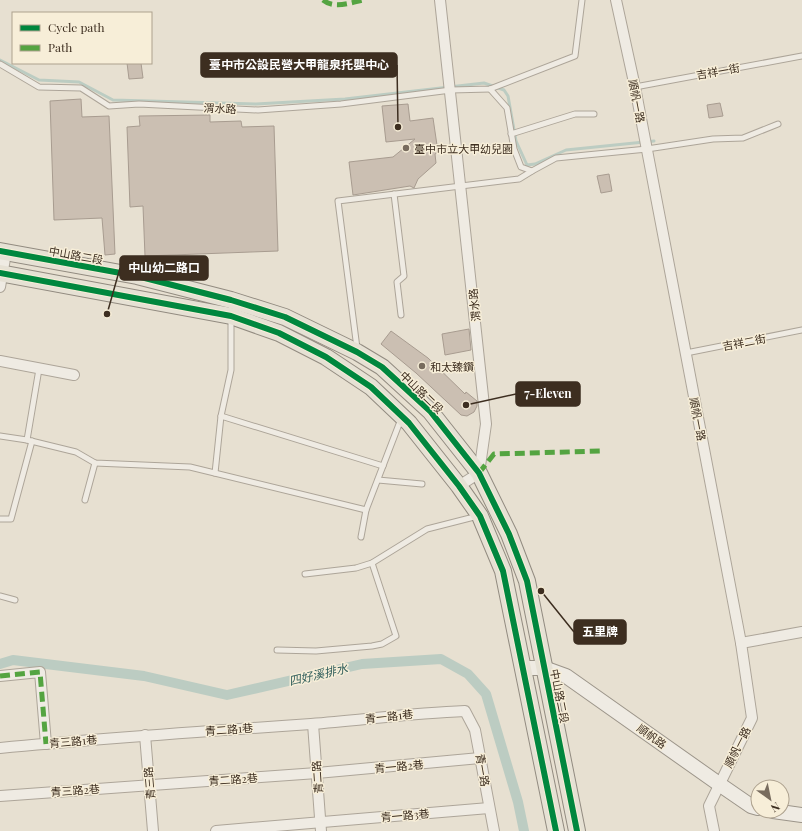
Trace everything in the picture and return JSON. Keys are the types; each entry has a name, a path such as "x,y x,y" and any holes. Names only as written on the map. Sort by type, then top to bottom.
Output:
{"main road":[{"name":"中山路二段","path":"3,252 137,276 231,300 285,317 357,352 382,368 430,411 479,473 509,534 527,581 577,831"},
{"path":"1,277 232,316 279,334 326,356 371,386 402,416 459,486 480,516 503,571 556,831"}],"street":[{"name":"渭水路","path":"440,0 451,90 486,424 479,473"},
{"name":"順帆一路","path":"616,0 635,87 741,642 752,718 709,806 714,831"},
{"path":"1,277 3,252"},
{"path":"0,361 74,375"},
{"path":"459,486 479,473"},
{"path":"741,642 802,632"},
{"name":"順帆路","path":"523,668 544,668 566,676 750,805"},
{"path":"0,676 40,672 46,744"},
{"name":"青一路1巷","path":"313,724 423,713 465,711"},
{"name":"青一路","path":"465,711 475,730 494,831"},
{"name":"青二路1巷","path":"145,735 313,724"},
{"name":"青二路","path":"313,724 321,826"},
{"name":"青三路1巷","path":"0,748 145,735"},
{"name":"青三路","path":"145,735 153,831"},
{"name":"青一路2巷","path":"317,773 480,758"},
{"name":"青二路2巷","path":"149,785 317,773"},
{"name":"青三路2巷","path":"0,796 149,785"},
{"name":"青一路3巷","path":"216,831 321,826 490,808"},
{"path":"790,813 802,815"}],"lane":[{"name":"渭水路","path":"0,64 39,87 81,88 109,106 139,104 258,110 341,104 451,90 490,89 575,56 582,0"},
{"name":"吉祥一街","path":"635,87 802,56"},
{"path":"490,89 507,108 514,149 521,167 532,171"},
{"path":"511,134 575,114 594,114"},
{"path":"357,352 338,201 519,179 556,158 647,149 713,140 744,138 778,124"},
{"path":"394,194 404,276 397,282 401,315"},
{"path":"216,473 221,416 231,370 232,316"},
{"name":"吉祥二街","path":"686,353 802,330"},
{"path":"0,519 11,519 30,441 39,369"},
{"path":"221,416 383,466"},
{"path":"361,537 366,510 402,416"},
{"path":"0,436 30,441 76,452 94,463 190,467 366,510"},
{"path":"85,500 94,463"},
{"path":"378,480 422,484"},
{"path":"305,574 356,568 372,563 427,529 480,516"},
{"path":"277,650 316,651 372,646 382,644 396,636 372,563"},
{"path":"0,596 15,600"}],"building":[{"path":"127,64 141,64 143,78 129,79"},
{"path":"81,99 82,117 109,116 115,254 105,255 102,218 54,220 50,101"},
{"path":"720,103 723,116 709,118 707,105"},
{"name":"臺中市立大甲幼兒園","path":"408,104 410,121 433,118 438,152 435,154 436,163 418,179 414,188 410,186 353,195 349,162 393,157 415,139 386,142 382,106"},
{"path":"210,115 210,122 241,121 242,127 274,126 278,251 145,256 143,206 130,207 127,127 140,126 139,116"},
{"path":"609,174 612,191 601,193 597,176"},
{"path":"469,329 471,350 445,355 442,334"},
{"name":"和太臻鑽","path":"391,331 428,358 465,394 466,392 477,401 477,406 474,412 467,416 461,415 416,373 381,344"}],"waterway":[{"path":"0,60 39,80 79,82 113,100 256,104 345,99 484,83 504,90 508,96 516,141 527,165 535,164 566,150 654,141"},
{"name":"四好溪排水","path":"0,664 13,660 144,676 227,695 362,664 441,659 468,674 486,694 518,802 524,831"}],"marked path":[{"path":"323,0 327,3 337,5 363,0"},
{"path":"479,473 494,454 601,451"},
{"path":"0,676 40,672 46,744"}],"cycle path":[{"path":"0,251 137,276 231,300 285,317 357,352 382,367 430,411 479,473 509,534 527,581 577,831"},
{"path":"0,273 231,316 279,333 326,357 371,387 409,423 459,486 480,516 503,571 556,831"}],"place":[{"name":"臺中市公設民營大甲龍泉托嬰中心","path":"398,127"},
{"name":"臺中市立大甲幼兒園","path":"406,148"},
{"name":"中山幼二路口","path":"107,314"},
{"name":"和太臻鑽","path":"422,366"},
{"name":"7-Eleven","path":"466,405"},
{"name":"五里牌","path":"541,591"}]}
